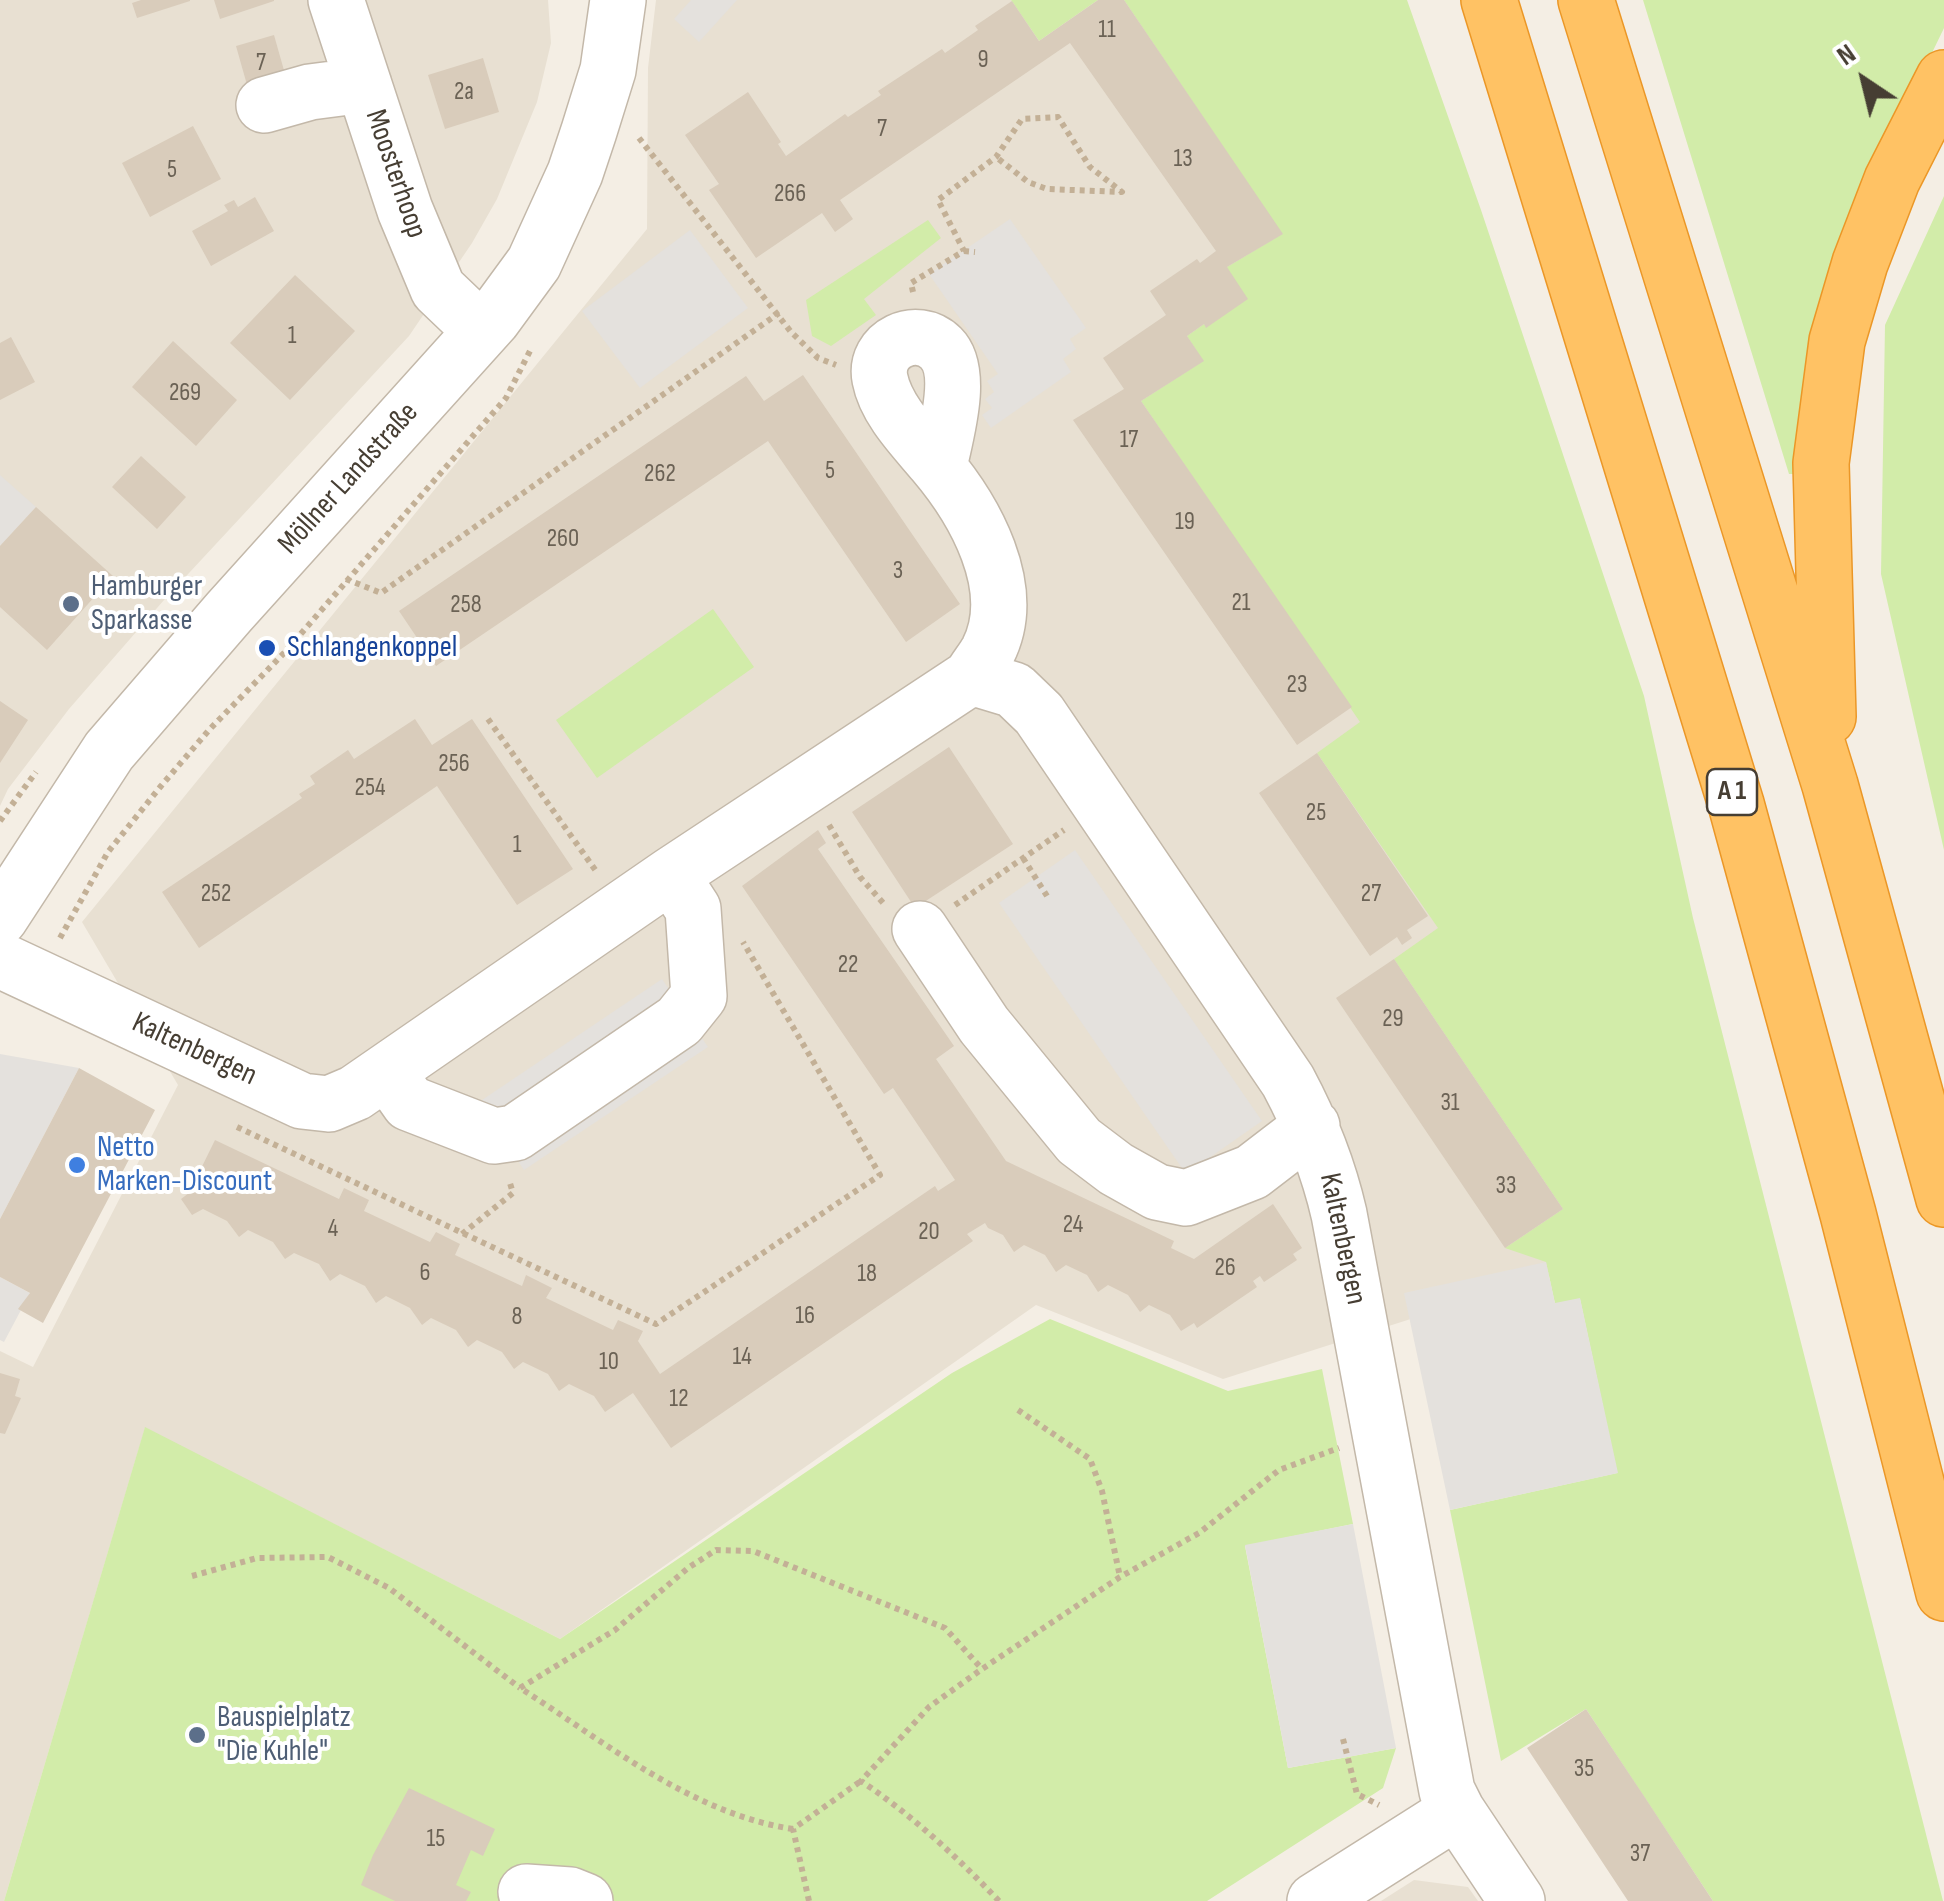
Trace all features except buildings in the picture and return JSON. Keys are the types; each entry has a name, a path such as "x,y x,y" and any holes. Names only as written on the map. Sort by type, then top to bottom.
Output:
{"highway":[{"name":"A 1","path":"1489,0 1736,804 1848,1214 1944,1593"},
{"path":"1586,0 1830,785 1944,1199"},
{"path":"1830,785 1821,463 1827,400 1837,340 1860,263 1892,180 1944,78"}],"street":[{"name":"Moosterhoop","path":"336,0 404,210 438,288 482,331"},
{"name":"Möllner Landstraße","path":"0,918 16,854 482,331 534,263 575,173 608,70 618,0"},
{"path":"264,105 310,92 364,85"},
{"path":"880,380 879,366 886,350 903,338 919,337 936,343 948,356 952,368 947,428 938,467"},
{"name":"Kaltenbergen","path":"0,960 302,1101 329,1104 388,1073 624,908 682,892 806,786 970,676 989,650 997,620 990,552 976,522 892,406 880,380"},
{"name":"Kaltenbergen","path":"970,676 1014,690 1040,714 1288,1081 1312,1126 1339,1214 1382,1433 1447,1791 1440,1822 1518,1901"},
{"path":"388,1073 409,1103 494,1136 515,1133 679,1020 699,996 682,892"},
{"path":"920,929 984,1026 1079,1141 1116,1169 1157,1192 1186,1198 1252,1172 1312,1126"},
{"path":"1314,1901 1440,1822"},
{"path":"526,1892 585,1901"}],"path":[{"path":"964,251 938,200 996,158 1022,119 1058,118 1090,167 1122,192 1048,189 1028,182 996,158"},
{"path":"638,138 791,332 818,358 880,380"},
{"path":"919,337 912,283 964,251 975,252"},
{"path":"346,578 380,592 779,314"},
{"path":"58,942 118,839 208,730 285,652 506,398 538,336"},
{"path":"488,720 624,908"},
{"path":"0,822 37,770"},
{"path":"806,786 860,877 912,935 1102,805"},
{"path":"1023,858 1047,896"},
{"path":"229,1067 220,1118 656,1324 880,1175 730,919 682,892"},
{"path":"462,1234 513,1193 494,1136"},
{"path":"1018,1410 1090,1459 1102,1491 1120,1577"},
{"path":"192,1576 257,1558 328,1558 388,1588 520,1688 690,1796 760,1824 794,1828 861,1781 929,1707 982,1669 1120,1577 1200,1533 1280,1470 1382,1433"},
{"path":"520,1688 615,1630 688,1568 716,1550 753,1551 944,1628 982,1669"},
{"path":"1343,1739 1356,1794 1440,1822"},
{"path":"861,1781 902,1808 942,1842 999,1901"},
{"path":"794,1828 809,1901"}],"shaded area":[{"path":"0,0 548,0 551,43 537,102 497,199 409,336 164,600 69,709 8,789 0,806"},
{"path":"656,0 1011,0 1039,41 1098,0 1279,0 1639,1246 1223,1379 1036,1305 560,1639 145,1428 4,1901 0,1901 0,1351 33,1367 178,1085 82,922 647,229 648,68"},
{"path":"691,0 737,0 699,42 674,19"},
{"path":"1010,219 1086,328 1070,339 1076,349 1063,359 1071,372 991,428 982,415 992,408 985,399 994,392 987,381 998,374 929,274"},
{"path":"690,230 748,308 640,388 582,311"},
{"path":"0,475 36,507 0,546"},
{"path":"1075,850 1262,1121 1186,1174 999,903"},
{"path":"662,979 708,1047 524,1170 479,1102"},
{"path":"0,1054 79,1068 0,1219"},
{"path":"1546,1262 1555,1303 1580,1298 1618,1473 1450,1510 1404,1293"},
{"path":"0,1277 30,1293 4,1342 0,1340"},
{"path":"1353,1524 1396,1748 1288,1768 1245,1545"},
{"path":"1414,1880 1468,1887 1478,1901 1381,1901"}],"green space":[{"path":"1011,0 1098,0 1039,41"},
{"path":"1124,0 1407,0 1644,696 1693,918 1943,1901 1713,1901 1586,1709 1501,1761 1450,1510 1617,1473 1580,1299 1555,1304 1546,1262 1505,1248 1563,1209 1394,959 1438,928 1317,753 1360,722 1141,401 1203,361 1187,336 1204,324 1206,327 1227,267 1282,234"},
{"path":"1643,0 1944,0 1944,28 1874,173 1802,474 1789,474"},
{"path":"1944,196 1944,850 1881,574 1885,325"},
{"path":"928,220 941,238 864,299 876,315 831,346 812,336 806,300"},
{"path":"713,609 754,667 597,778 556,720"},
{"path":"1050,1319 1228,1391 1322,1369 1353,1524 1245,1546 1288,1768 1396,1748 1383,1788 1207,1901 4,1901 145,1427 560,1639 952,1373"}],"place":[{"name":"Hamburger Sparkasse","path":"71,604"},
{"name":"Schlangenkoppel","path":"267,648"},
{"name":"Netto Marken-Discount","path":"77,1165"},
{"name":"Bauspielplatz \"Die Kuhle\"","path":"197,1735"}]}
